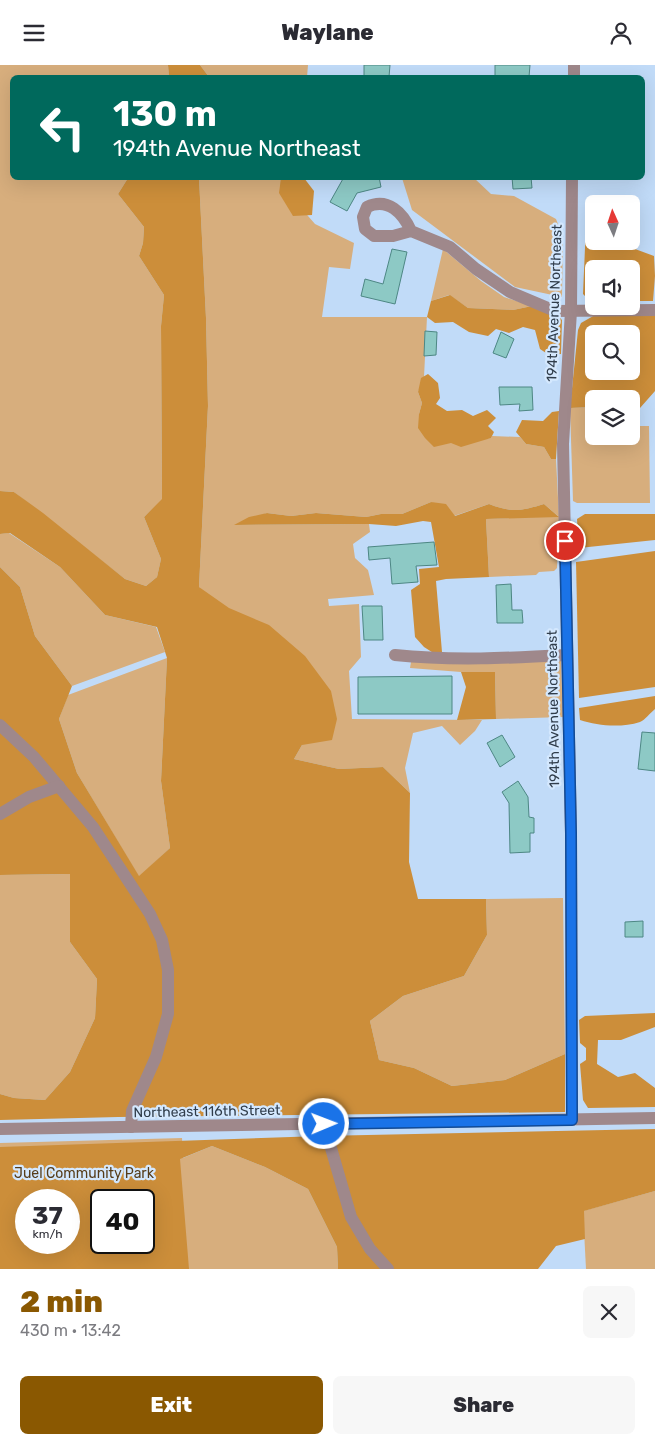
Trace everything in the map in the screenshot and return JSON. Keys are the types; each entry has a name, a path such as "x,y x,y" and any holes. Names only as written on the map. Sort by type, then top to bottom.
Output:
{"street":[{"name":"194th Avenue Northeast","path":"572,180 571,311 562,444 571,833 572,1120"},
{"path":"411,231 450,247 476,269 510,292 555,311 655,310"},
{"path":"395,655 421,658 510,658 567,655"},
{"path":"0,725 34,757 98,835 150,914 162,940 168,970 168,1014 156,1057 132,1111 131,1127"},
{"path":"0,814 29,797 59,786"},
{"name":"Northeast 116th Street","path":"0,1129 655,1118"},
{"path":"324,1124 351,1217 370,1249 388,1269"}],"green space":[{"path":"0,65 168,65 169,75 10,75 10,180 127,180 118,194 144,227 143,243 139,256 164,295 161,326 162,500 144,517 161,559 157,577 146,586 125,579 14,492 0,491"},
{"path":"168,65 200,65 208,75 169,75"},
{"path":"200,65 308,65 307,75 208,75"},
{"path":"127,180 199,180 208,406 199,587 229,608 269,625 305,656 331,691 337,719 332,740 302,745 294,759 339,769 383,767 410,793 409,862 418,899 486,899 487,935 464,976 403,996 370,1021 379,1060 414,1068 452,1086 505,1080 565,1054 565,1112 0,1120 0,1094 14,1098 45,1100 70,1072 95,1018 97,979 70,942 70,874 0,875 0,567 20,587 35,636 72,686 59,719 77,773 139,876 170,848 161,781 167,658 157,627 105,615 60,567 10,533 0,534 0,491 14,492 125,579 146,586 157,577 161,559 144,517 162,499 161,326 164,295 139,256 143,243 144,227 118,194"},
{"path":"199,180 293,180 295,201 315,224 354,243 350,269 329,267 322,317 427,317 424,377 418,392 422,403 419,414 451,443 491,438 492,436 520,437 526,444 544,447 551,459 556,459 559,517 557,568 554,571 539,572 536,575 489,577 486,519 558,516 544,504 510,510 489,504 454,516 431,502 402,514 381,514 366,517 316,513 291,516 267,513 236,525 369,524 370,532 353,544 355,558 368,570 374,595 328,599 329,606 359,604 361,657 349,671 352,719 482,720 475,731 460,745 442,726 413,733 405,768 410,793 383,767 339,769 294,759 302,745 199,587 208,406"},
{"path":"281,180 306,180 314,191 312,215 293,216 279,193"},
{"path":"403,180 476,180 491,194 514,196 556,219 563,237 562,297 515,287 412,210"},
{"path":"585,248 585,250 638,250 654,256 653,301 640,301 640,260 585,260 585,296 583,294"},
{"path":"443,249 481,281 504,297 532,306 513,310 468,308 449,295 431,301"},
{"path":"450,295 468,308 513,310 532,306 560,318 562,320 561,354 549,355 540,349 535,330 523,327 509,333 496,329 488,336 469,332 453,322 435,323 427,317 431,301"},
{"path":"595,315 655,315 655,391 640,408 640,390 585,390 585,407 570,408 578,330 581,323"},
{"path":"428,374 438,383 440,398 436,404 447,411 462,410 473,416 487,410 496,418 488,426 494,432 491,438 461,447 451,443 434,447 425,438 418,428 422,403 418,392 421,378"},
{"path":"585,407 585,445 640,445 640,426 649,426 650,503 577,503 573,501 570,408"},
{"path":"559,411 556,459 551,459 544,447 526,444 516,432 522,420 543,421 552,412"},
{"path":"431,502 446,504 455,516 489,504 504,509 516,510 544,504 559,517 486,519 489,577 436,581 442,652 435,654 424,647 415,637 411,590 420,584 419,569 439,567 431,522 423,521 396,526 369,524 234,525 249,517 267,513 291,516 316,513 366,517 381,514 402,514"},
{"path":"585,514 655,514 655,540 579,548 577,519"},
{"path":"9,533 60,567 105,615 156,627 165,652 72,686 35,636 20,587 0,567 0,534"},
{"path":"655,551 655,687 579,698 576,562"},
{"path":"167,658 161,781 170,848 139,877 77,773 59,719 68,695"},
{"path":"561,661 563,717 496,719 495,672 461,672 410,668 411,662"},
{"path":"461,672 495,672 496,719 457,720 466,687"},
{"path":"655,696 655,709 640,722 610,725 594,724 580,720 579,708"},
{"path":"70,874 70,942 97,979 95,1018 70,1072 45,1100 14,1098 0,1094 0,875"},
{"path":"563,898 565,1054 505,1080 452,1086 414,1068 379,1060 370,1021 403,996 464,976 487,935 486,899"},
{"path":"655,1013 655,1027 621,1040 598,1040 597,1064 618,1077 635,1073 655,1088 655,1107 588,1108 583,1100 580,1064 586,1060 586,1048 580,1043 579,1020 585,1016"},
{"name":"Juel Community Park","path":"655,1129 655,1191 584,1211 585,1239 556,1246 538,1269 338,1269 337,1247 308,1189 265,1167 212,1146 180,1159 189,1269 0,1269 0,1147 320,1136"},
{"name":"Juel Community Park","path":"182,1138 183,1158 212,1146 265,1167 308,1189 337,1247 338,1269 0,1269 0,1143"},
{"path":"655,1191 655,1269 586,1269 583,1211"}],"building":[{"path":"364,65 390,65 389,75 364,75"},
{"path":"495,65 530,65 529,75 495,75"},
{"path":"342,180 380,180 381,187 357,193 347,211 330,202"},
{"path":"512,180 531,180 532,188 513,189"},
{"path":"392,249 407,252 395,304 361,296 365,279 383,284"},
{"path":"425,331 437,332 436,355 424,356"},
{"path":"501,332 514,339 506,358 493,353"},
{"path":"499,387 532,387 533,410 519,411 520,404 500,405"},
{"path":"434,542 437,565 416,566 418,582 392,584 390,558 369,560 368,547"},
{"path":"511,584 512,610 522,610 523,623 497,623 496,585"},
{"path":"362,606 382,606 383,640 364,640"},
{"path":"452,676 452,714 358,714 358,677"},
{"path":"642,732 655,733 655,771 638,769"},
{"path":"502,735 515,757 500,767 487,743"},
{"path":"518,781 528,797 529,817 534,818 534,833 530,833 530,852 510,853 509,803 502,792"},
{"path":"643,921 643,937 625,937 625,922"}],"route":[{"path":"324,1124 572,1120 571,833 565,541"}]}
